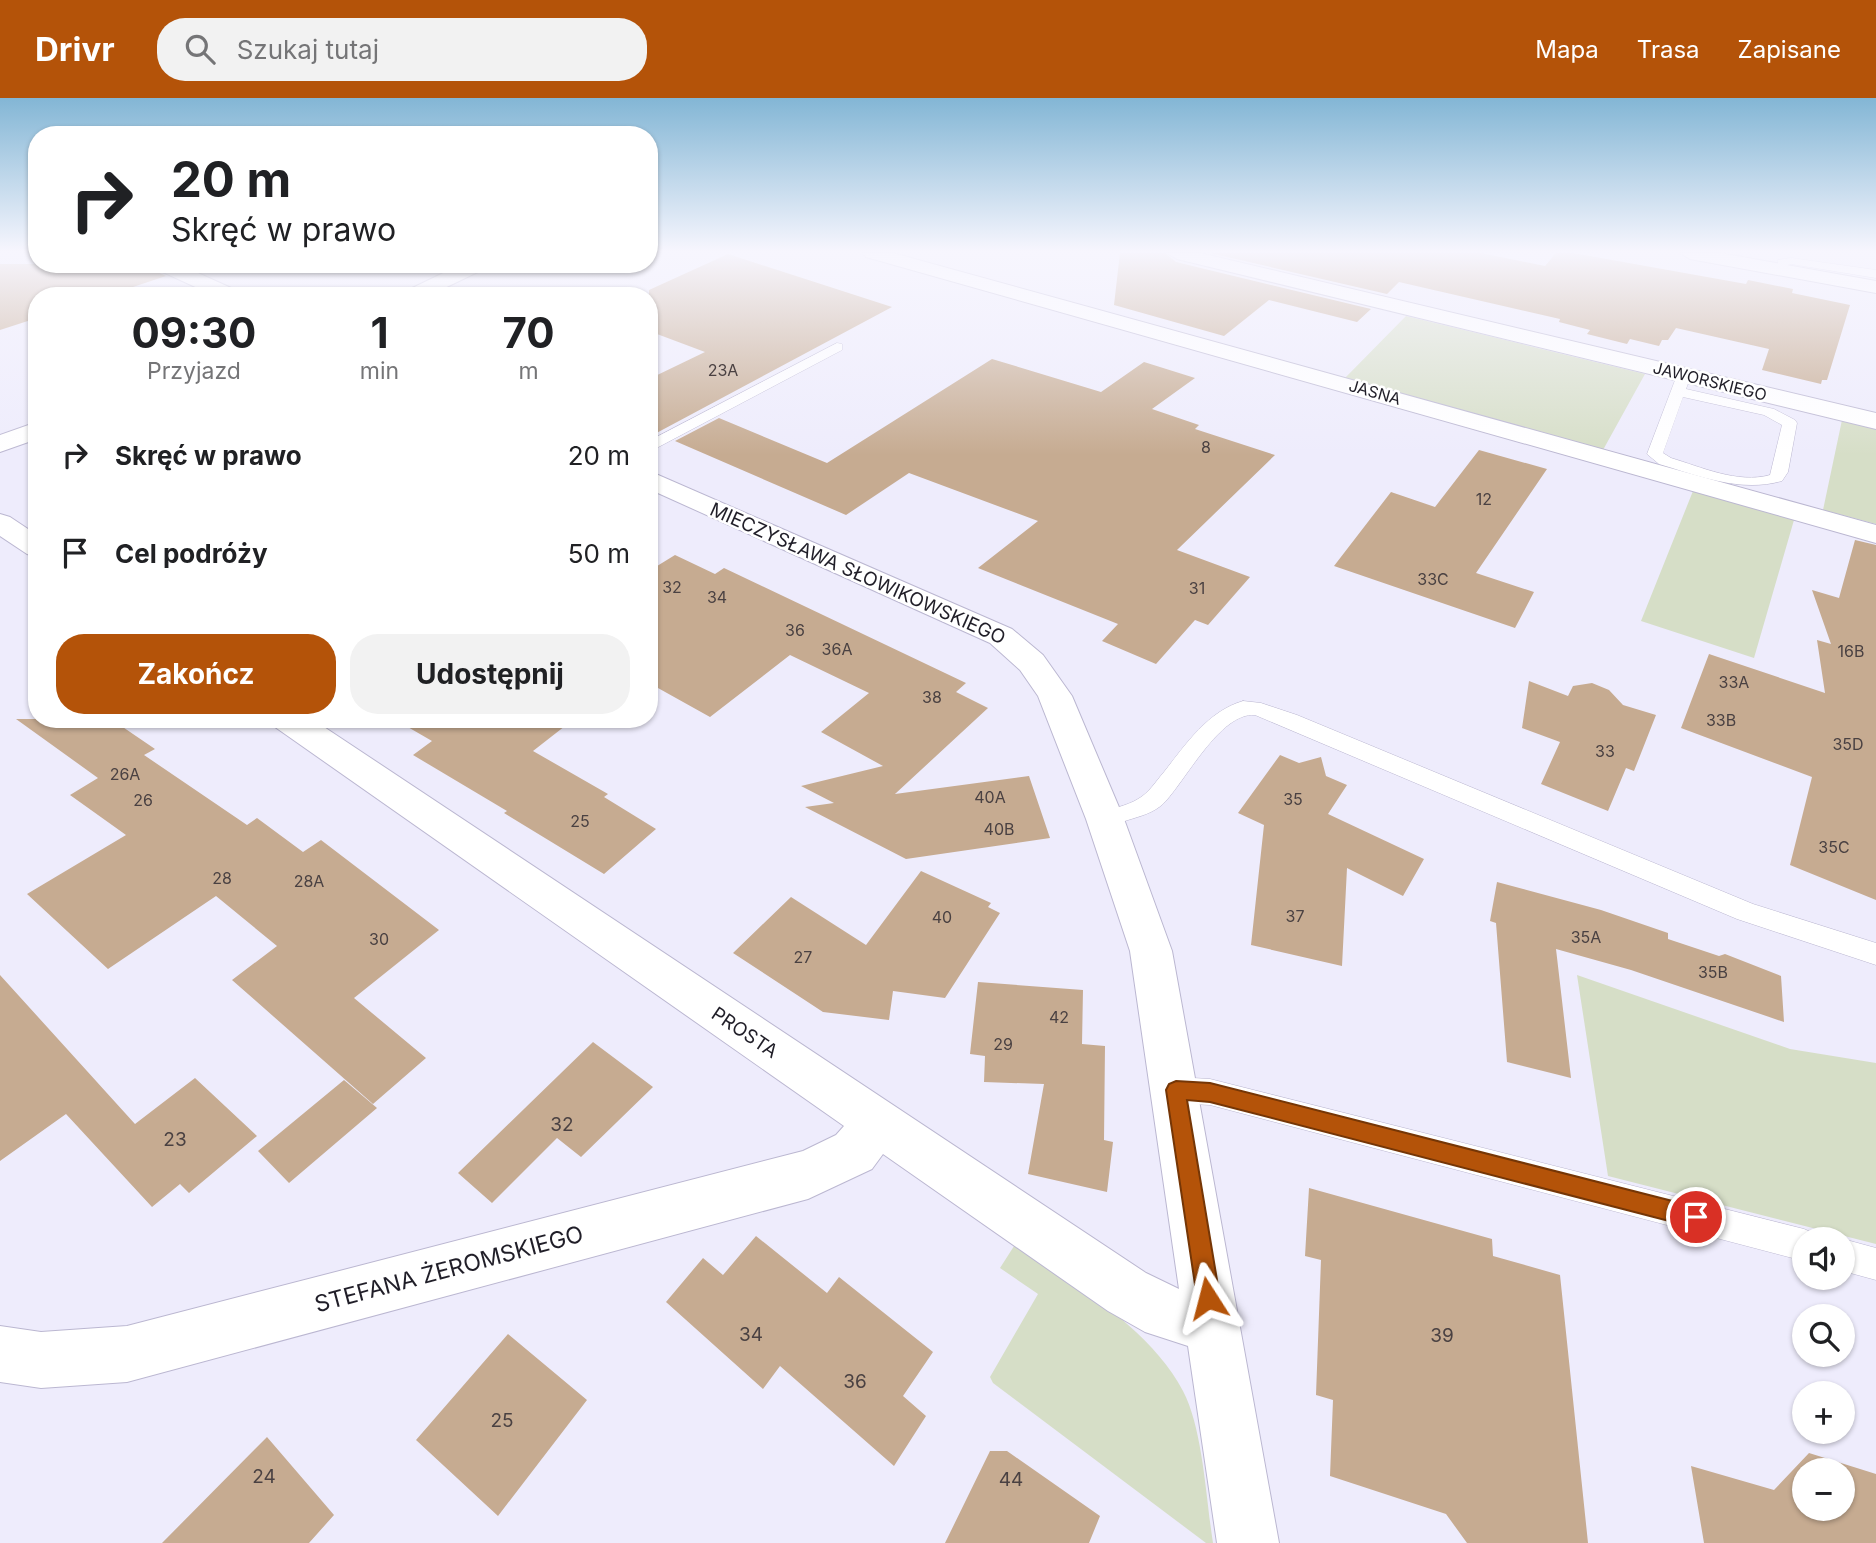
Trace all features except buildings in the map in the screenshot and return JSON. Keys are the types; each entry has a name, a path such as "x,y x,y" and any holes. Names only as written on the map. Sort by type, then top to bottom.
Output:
{"street":[{"name":"JASNA","path":"1114,320 1876,534"},
{"name":"JAWORSKIEGO","path":"1439,320 1682,383 1876,421"},
{"path":"0,444 28,433"},
{"name":"MIECZYSŁAWA SŁOWIKOWSKIEGO","path":"658,483 986,628 1017,647 1039,669 1055,696 1105,819 1151,951 1176,1090 1248,1543"},
{"path":"0,523 28,542"},
{"name":"PROSTA","path":"300,728 1127,1292 1164,1313 1212,1323"},
{"name":"STEFANA ŻEROMSKIEGO","path":"0,1354 41,1360 127,1354 336,1299 808,1174 853,1152 878,1122"}],"lane":[{"path":"658,442 836,347"},
{"path":"1682,383 1769,412 1790,423 1780,472 1776,478 1758,482 1744,481 1660,458 1655,454 1682,383"},
{"path":"1105,819 1145,806 1165,787 1222,719 1238,709 1251,708 1314,731 1746,912 1876,954"},
{"path":"1176,1090 1224,1096 1792,1242"},
{"path":"1855,1258 1876,1264"}],"green space":[{"path":"1402,320 1424,320 1645,374 1603,450 1345,378"},
{"path":"1842,420 1876,428 1876,524 1823,510"},
{"path":"1693,491 1794,520 1754,658 1641,621"},
{"path":"1577,975 1790,1049 1876,1063 1876,1244 1855,1239 1855,1227 1809,1227 1608,1176"},
{"path":"1016,1243 1108,1308 1131,1327 1169,1368 1183,1391 1195,1425 1213,1543 1206,1543 993,1383 990,1377 1038,1294 1000,1268"}],"route":[{"path":"1208,1298 1176,1090 1210,1093 1696,1217"}]}
